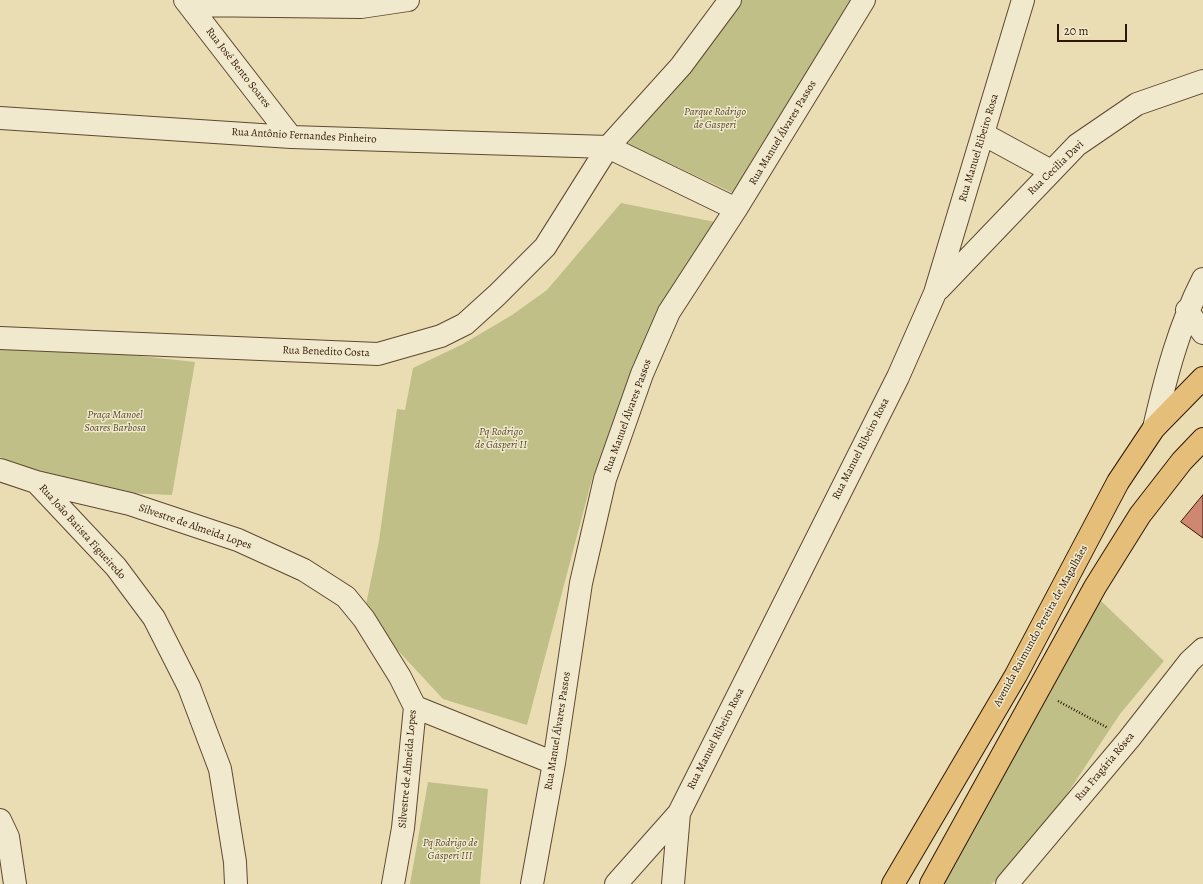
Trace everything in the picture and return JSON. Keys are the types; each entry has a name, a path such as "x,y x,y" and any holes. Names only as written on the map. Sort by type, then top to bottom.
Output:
{"main road":[{"name":"Avenida Raimundo Pereira de Magalhães","path":"893,884 1016,675 1118,482 1154,428 1203,378"},
{"path":"931,884 1095,587 1140,515 1182,461 1203,439"}],"street":[{"path":"187,2 361,7 408,0"},
{"path":"608,147 682,66 730,0"},
{"name":"Rua Manuel Álvares Passos","path":"532,884 554,763 581,583 605,479 642,374 669,312 736,209 864,0"},
{"name":"Rua Manuel Ribeiro Rosa","path":"673,884 678,813 898,377 935,293 1024,0"},
{"name":"Rua José Bento Soares","path":"187,2 291,137"},
{"name":"Rua Cecilia Davi","path":"935,293 1077,145 1137,104 1203,81"},
{"name":"Rua Antônio Fernandes Pinheiro","path":"0,118 291,137 608,147 736,209"},
{"path":"983,134 1051,171"},
{"name":"Rua Benedito Costa","path":"0,338 378,354 441,336 465,324 498,294 545,247 608,147"},
{"path":"1154,428 1169,364 1187,310 1203,279"},
{"path":"1187,310 1203,333"},
{"name":"Rua João Batista Figueiredo","path":"0,470 36,482 116,567 154,618 189,687 220,769 235,862 236,884"},
{"name":"Silvestre de Almeida Lopes","path":"36,482 130,504 238,540 304,570 346,597 364,619 400,677 415,707 403,828 393,884"},
{"name":"Rua Fragária Rósea","path":"1007,884 1129,739 1190,661 1203,649"},
{"path":"415,707 554,763"},
{"path":"616,884 678,813"},
{"path":"0,820 8,837 15,884"}],"path":[{"path":"1038,691 1129,739"}],"green space":[{"name":"Parque Rodrigo de Gasperi","path":"734,0 853,0 733,193 628,144"},
{"name":"Pq Rodrigo de Gásperi II","path":"621,203 720,223 656,316 592,479 527,725 443,699 364,614 379,541 397,409 405,410 413,368 463,344 512,315 547,290"},
{"name":"Praça Manoel Soares Barbosa","path":"0,350 86,350 195,362 172,495 124,493 58,477 17,465 0,457"},
{"path":"1100,600 1164,661 1120,714 1022,862 991,884 941,884"},
{"name":"Pq Rodrigo de Gásperi III","path":"428,782 488,789 480,884 410,884"}],"building":[{"path":"1203,495 1203,538 1181,522"}]}
